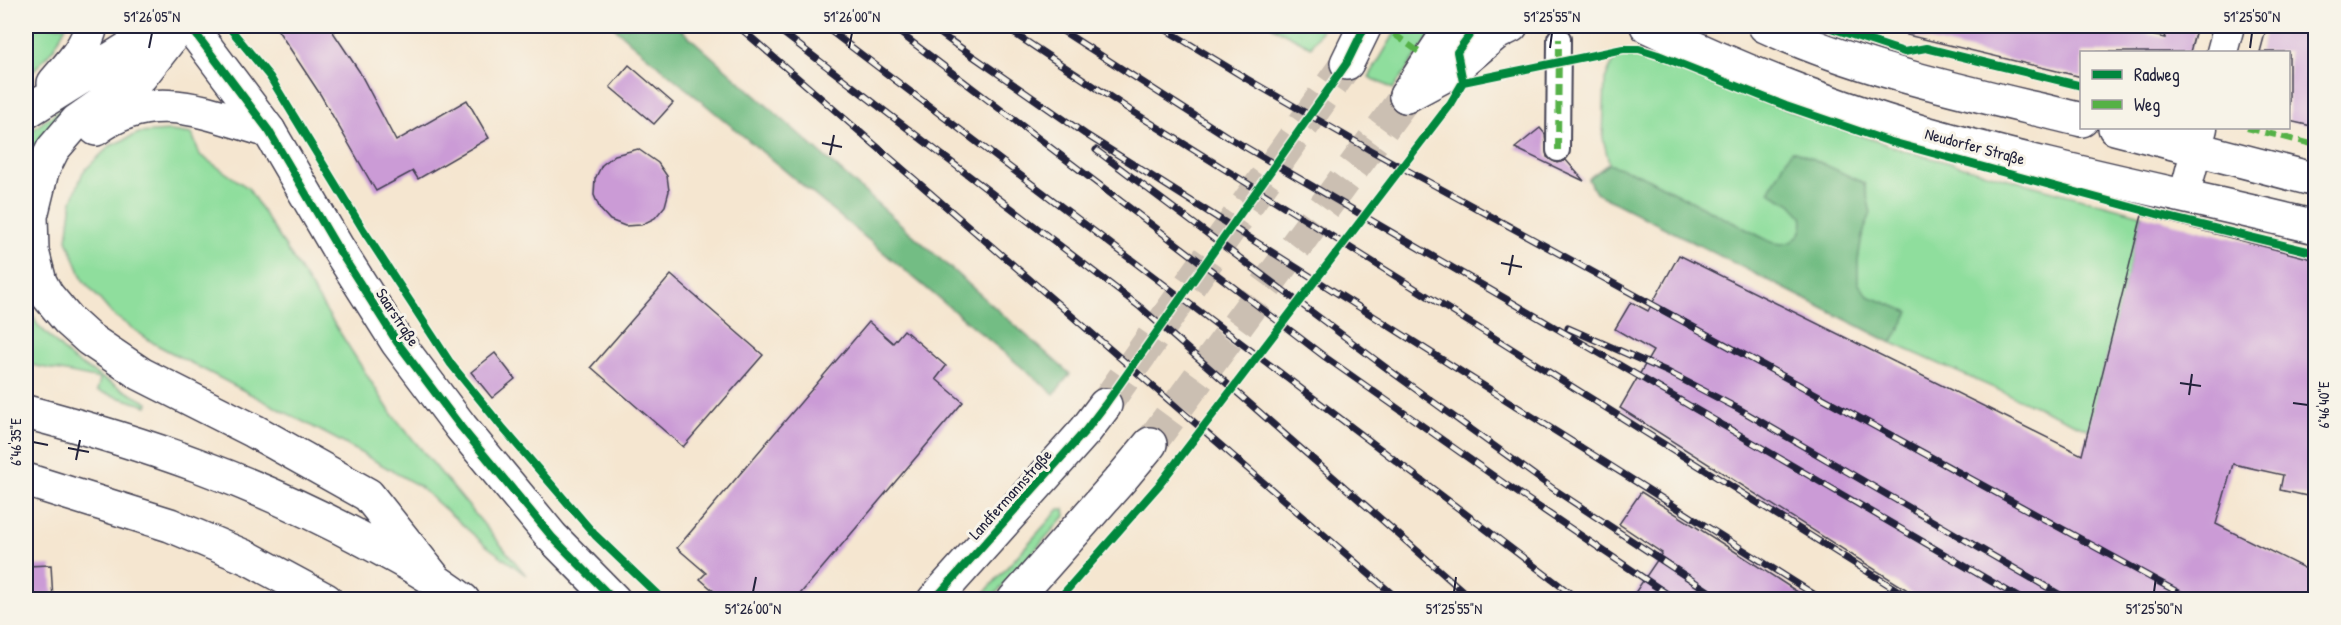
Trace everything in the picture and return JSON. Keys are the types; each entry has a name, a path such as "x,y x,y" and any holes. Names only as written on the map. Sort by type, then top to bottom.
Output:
{"main road":[{"path":"29,109 76,58 88,38 91,26"},
{"path":"29,109 148,36 170,26"},
{"path":"180,26 141,76 77,121 53,148 42,171 35,200 31,234 35,269 47,295 68,320 89,339 141,374 254,431 368,495 434,578"},
{"name":"Saarstraße","path":"190,26 269,132 397,342 461,427 552,537 614,600"},
{"path":"1347,63 1365,26"},
{"path":"1452,26 1406,96 1449,73 1495,34 1511,26"},
{"name":"Neudorfer Straße","path":"1647,26 1823,99 1921,132 2030,161 2316,227"},
{"path":"1765,26 1844,58 2080,119"},
{"path":"35,200 62,162 83,139 106,122 136,108 173,105 269,132"},
{"path":"2123,129 2199,138 2268,169 2316,180"},
{"name":"Landfermannstraße","path":"934,600 1086,430 1105,405"},
{"path":"26,412 104,432 220,472 309,510 434,578 463,600"},
{"path":"1014,600 1150,444"},
{"path":"26,480 170,525 250,559 326,600"}],"street":[{"path":"2222,51 2229,26"},
{"path":"1557,150 1559,39"},
{"path":"2184,198 2199,138"}],"green space":[{"path":"26,26 66,26 54,48 26,79"},
{"path":"613,26 677,26 1070,374 1054,394"},
{"path":"1271,26 1324,26 1311,47"},
{"path":"1399,26 1437,26 1393,89 1369,77"},
{"path":"1630,53 1673,65 1770,104 1905,151 2142,215 2089,430 1892,343 1596,193 1588,179 1609,163 1603,138 1605,79 1617,54"},
{"path":"81,94 86,103 45,137 26,168 26,135"},
{"path":"171,131 192,134 200,155 248,188 391,413 526,575 484,544 419,486 338,440 155,344 112,314 83,280 67,240 72,201 83,172 110,146 139,133"},
{"path":"1791,151 1796,151 1864,183 1871,213 1862,236 1858,260 1858,283 1868,296 1909,312 1892,343 1596,193 1588,179 1609,164 1641,175 1771,242 1785,243 1791,242 1799,235 1803,223 1802,216 1791,204 1769,192"},
{"path":"26,301 37,324 72,359 148,403 147,406 97,391 100,379 26,364"},
{"path":"1059,509 1064,509 1065,516 991,599 979,599"}],"building":[{"path":"275,26 329,26 359,71 396,141 467,100 489,138 418,179 413,171 376,191 320,94"},
{"path":"1908,26 2114,26 2165,38 2168,26 2197,26 2190,51 2080,51 2080,77 1907,35"},
{"path":"2267,26 2316,26 2316,127 2290,121 2290,51 2260,51"},
{"path":"629,65 673,103 654,124 610,87"},
{"path":"1540,128 1545,134 1547,157 1557,163 1566,160 1584,181 1515,148"},
{"path":"638,149 658,163 667,176 669,191 665,206 655,218 641,225 625,226 610,220 600,209 594,195 595,179 602,165 615,155"},
{"path":"2142,215 2316,260 2316,498 2280,490 2283,475 2233,464 2216,524 2316,574 2316,600 1923,600 1620,408 1653,351 1615,329 1631,302 1648,311 1679,255 2082,455"},
{"path":"671,275 763,355 683,447 591,367"},
{"path":"869,322 893,343 904,330 946,366 936,379 963,402 795,600 724,600 700,579 706,573 677,548"},
{"path":"495,353 515,379 492,398 471,372"},
{"path":"1641,492 1810,600 1630,600 1662,553 1619,524"},
{"path":"51,565 53,600 26,600 26,566"}],"tunnel":[{"path":"1105,405 1347,63"},
{"path":"1150,444 1406,96"}],"railway":[{"path":"738,26 1399,600"},
{"path":"774,26 1140,307 1473,600"},
{"path":"824,26 1579,600"},
{"path":"891,26 1325,357 1505,484 1676,600"},
{"path":"930,26 956,45"},
{"path":"1003,26 1130,110 1913,600"},
{"path":"1055,26 1228,137 2023,600"},
{"path":"1160,26 1370,150 2192,600"},
{"path":"951,41 1085,134 1823,600"},
{"path":"1096,150 1385,367 1555,490 1722,600"},
{"path":"1568,328 1666,371 1739,409 2069,600"}],"marked path":[{"path":"1394,34 1419,52"},
{"path":"1558,150 1559,39"},
{"path":"2251,129 2316,145"}],"cycle path":[{"path":"190,26 269,131 337,247 397,342 461,427 552,537 614,600"},
{"path":"228,26 270,77 364,231 451,364 595,535 663,600"},
{"path":"934,600 1086,430 1105,405 1347,63 1365,26"},
{"path":"1058,600 1159,485 1450,104 1463,82 1457,52 1476,26"},
{"path":"1825,26 1904,52 1926,48 2080,86"},
{"path":"1463,82 1623,49 1639,49 1786,106 1888,141 2164,216 2316,253"}]}
